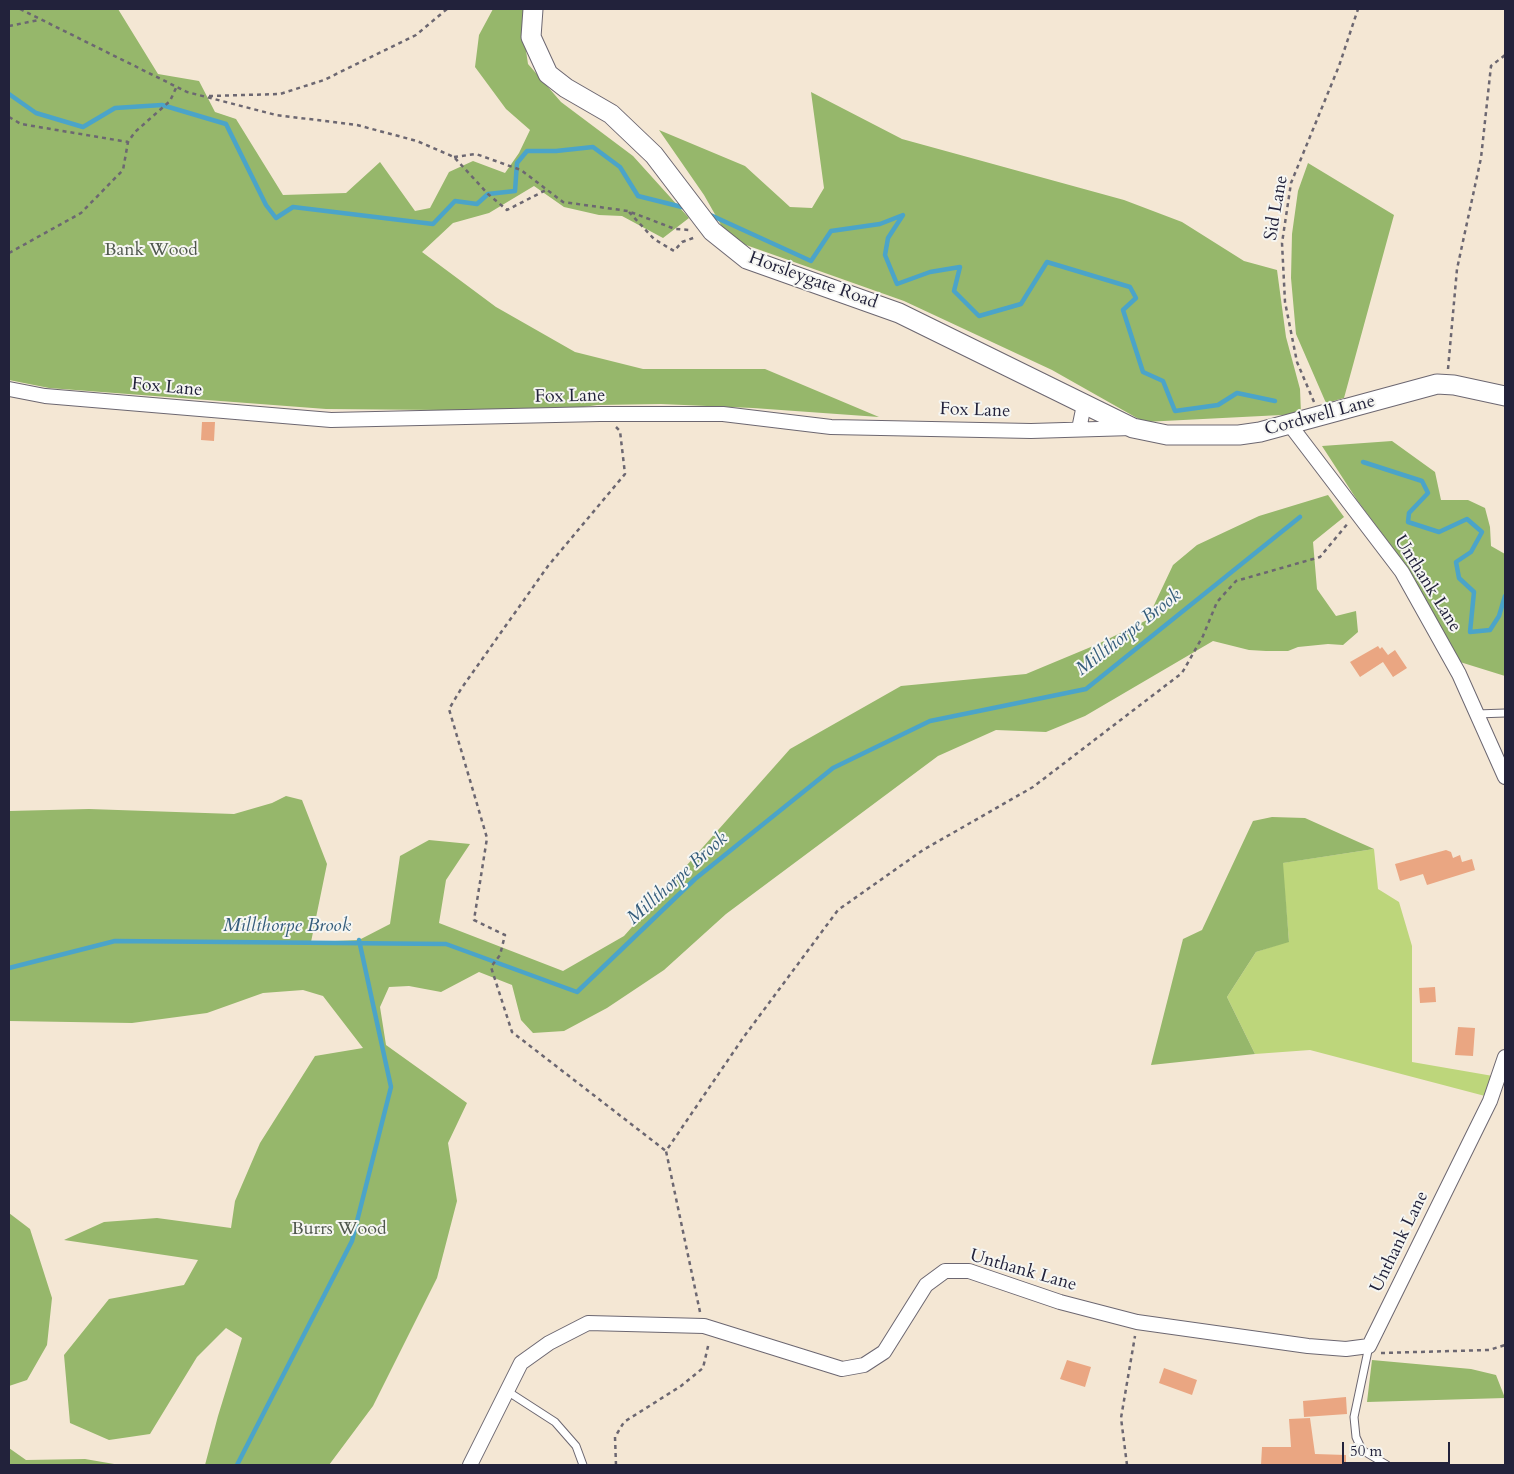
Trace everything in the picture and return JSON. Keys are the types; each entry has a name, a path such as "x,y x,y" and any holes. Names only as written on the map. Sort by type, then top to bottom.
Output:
{"main road":[{"name":"Horsleygate Road","path":"533,9 532,37 548,74 566,88 611,114 654,155 712,231 747,259 899,313 1133,428"},
{"name":"Cordwell Lane","path":"1133,428 1167,436 1215,436 1260,432 1437,384 1454,385 1505,396"}],"street":[{"name":"Fox Lane","path":"9,389 45,396 331,420 600,414 724,414 831,427 1031,431 1133,428"},
{"path":"1079,429 1084,405"},
{"name":"Unthank Lane","path":"1290,425 1402,572 1459,674 1505,778"},
{"name":"Unthank Lane","path":"470,1465 521,1363 549,1344 588,1323 708,1327 842,1369 864,1365 884,1352 926,1285 944,1271 969,1271 1060,1302 1137,1322 1308,1346 1346,1349 1369,1346 1490,1101 1505,1057"}],"lane":[{"path":"1477,714 1505,714"},
{"path":"1369,1346 1354,1417 1356,1437 1362,1450 1388,1465"},
{"path":"507,1391 555,1422 576,1446 583,1465"}],"path":[{"path":"20,9 145,70 176,88 276,115 357,125 417,141 454,157 488,194 507,210 546,190"},
{"path":"204,97 280,94 324,80 416,35 447,9"},
{"name":"Sid Lane","path":"1320,416 1297,362 1286,302 1282,243 1291,184 1338,66 1358,9"},
{"path":"9,26 40,20"},
{"path":"1448,375 1457,269 1481,158 1491,66 1505,55"},
{"path":"9,253 81,213 123,170 128,142 136,132 170,101 176,88"},
{"path":"9,117 21,124 128,142"},
{"path":"454,157 476,154 521,170 563,202 628,211 675,229 712,231"},
{"path":"628,211 654,239 674,251 682,242 712,231"},
{"path":"611,422 620,431 625,474 548,566 461,689 449,709 487,838 474,920 505,935 500,956 491,968 512,1032 666,1150 708,1327 703,1368 681,1386 624,1422 615,1437 616,1465"},
{"path":"666,1150 744,1038 838,910 922,850 1033,786 1182,674 1203,636 1217,602 1236,581 1320,557 1357,512"},
{"path":"1127,1465 1121,1418 1137,1322"},
{"path":"1369,1346 1382,1354 1489,1350 1505,1344"}],"green space":[{"name":"Bank Wood","path":"9,9 118,9 158,74 199,81 215,112 236,119 283,195 346,193 380,162 415,211 430,208 449,172 473,161 505,173 519,153 530,130 506,109 475,67 479,35 493,9 525,9 522,24 528,64 561,102 633,156 689,218 663,238 622,216 599,215 564,207 534,186 489,213 453,223 422,252 496,307 575,352 643,369 765,369 879,417 661,404 597,405 556,411 326,409 49,388 9,380"},
{"path":"811,92 902,139 1124,200 1182,222 1244,261 1277,270 1286,337 1300,389 1301,414 1144,422 1052,370 904,301 729,239 704,195 659,130 745,166 790,207 812,208 824,188"},
{"path":"1308,163 1394,215 1344,398 1326,403 1296,334 1291,278 1292,234 1298,191"},
{"path":"1392,441 1435,472 1441,500 1468,500 1485,508 1490,527 1491,546 1505,554 1505,676 1460,662 1396,552 1357,500 1322,446"},
{"name":"Burrs Wood","path":"1328,495 1344,517 1313,542 1317,589 1336,616 1356,611 1358,632 1343,645 1328,644 1298,647 1288,651 1266,651 1249,650 1213,641 1085,716 1046,732 996,730 938,756 726,914 664,970 607,1008 564,1031 533,1033 521,1020 512,985 479,972 441,992 409,986 389,987 380,1007 386,1045 467,1103 448,1143 457,1201 437,1278 373,1406 329,1465 205,1465 242,1338 226,1328 197,1357 150,1434 109,1440 70,1423 64,1355 109,1299 184,1285 198,1260 64,1240 104,1222 157,1218 231,1228 235,1201 260,1143 315,1056 363,1048 323,996 303,990 263,993 207,1013 132,1023 9,1021 9,811 89,809 234,814 272,803 286,796 302,800 327,864 311,942 359,940 390,924 400,856 429,840 470,844 446,880 439,923 563,971 624,936 790,749 901,686 1026,674 1098,644 1147,620 1173,565 1197,545 1259,516"},
{"path":"1272,817 1305,818 1374,849 1283,863 1289,942 1256,952 1227,997 1255,1054 1151,1065 1183,939 1202,930 1253,821"},
{"path":"1374,849 1378,889 1399,902 1412,946 1412,1062 1493,1076 1485,1096 1310,1050 1255,1054 1227,997 1256,952 1289,941 1282,863"},
{"path":"9,1213 30,1229 52,1298 47,1345 27,1380 9,1386"},
{"path":"1372,1360 1471,1369 1496,1375 1505,1398 1367,1402"},
{"path":"9,1448 26,1460 85,1459 120,1465 9,1465"}],"building":[{"path":"202,422 215,422 214,441 201,440"},
{"path":"1378,646 1380,649 1382,647 1388,655 1395,650 1407,668 1393,677 1383,662 1360,677 1350,662"},
{"path":"1446,850 1451,852 1453,858 1460,855 1462,862 1472,859 1475,870 1427,885 1423,874 1400,881 1395,864"},
{"path":"1435,987 1436,1002 1420,1003 1419,988"},
{"path":"1458,1027 1475,1028 1473,1056 1455,1055"},
{"path":"1067,1360 1091,1367 1085,1387 1060,1379"},
{"path":"1164,1368 1197,1380 1192,1395 1159,1383"},
{"path":"1346,1397 1347,1414 1304,1417 1303,1401"},
{"path":"1310,1418 1315,1454 1346,1455 1346,1465 1261,1465 1262,1447 1291,1447 1289,1419"}],"waterway":[{"path":"9,94 36,113 83,127 115,108 162,105 226,124 266,205 276,218 293,207 433,224 455,201 477,204 488,194 515,191 517,163 527,151 556,151 593,147 620,167 638,196 686,208"},
{"path":"706,213 811,261 831,231 880,224 903,215 888,238 885,255 897,284 930,272 960,267 954,291 979,316 1021,304 1047,262 1130,287 1136,298 1123,310 1143,372 1163,381 1175,411 1218,405 1237,393 1275,401"},
{"name":"Millthorpe Brook","path":"1363,462 1422,481 1428,493 1409,513 1408,522 1439,532 1467,519 1482,532 1471,552 1456,562 1459,578 1474,592 1470,632 1490,630 1499,616 1505,596"},
{"name":"Millthorpe Brook","path":"9,968 115,941 446,944 577,992 695,879 833,768 930,721 1086,689 1300,517"},
{"path":"237,1465 352,1241 391,1087 359,940"}]}
